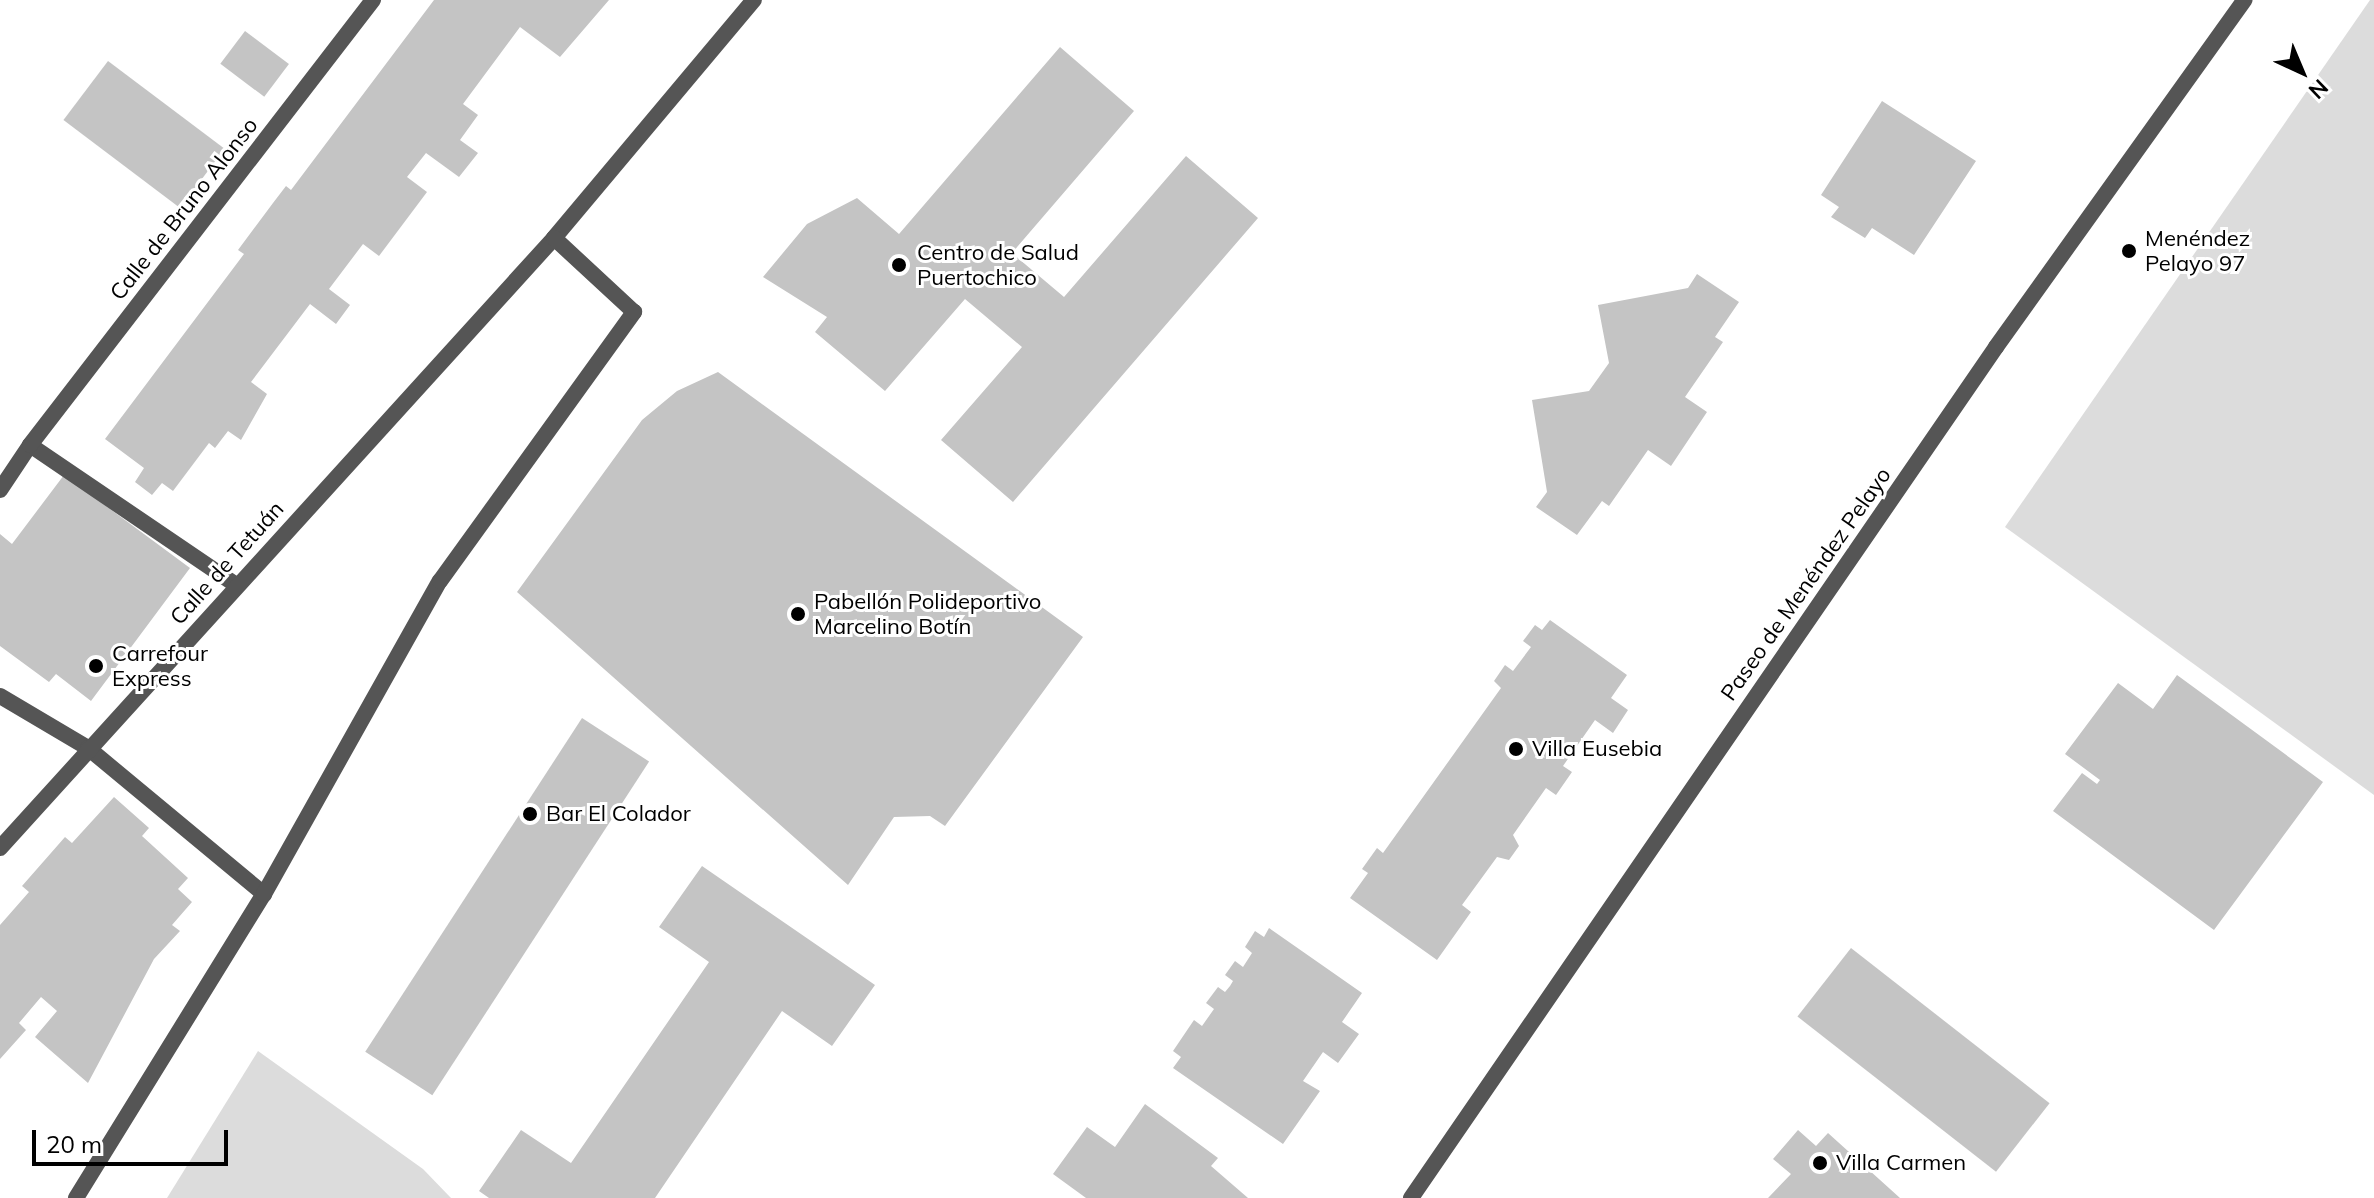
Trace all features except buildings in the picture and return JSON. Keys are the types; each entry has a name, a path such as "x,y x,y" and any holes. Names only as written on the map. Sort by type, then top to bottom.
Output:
{"street":[{"name":"Calle de Bruno Alonso","path":"0,490 30,445 373,0"},
{"name":"Calle de Tetuán","path":"0,848 554,238 754,0"},
{"name":"Paseo de Menéndez Pelayo","path":"1411,1198 1996,347 2244,0"},
{"path":"76,1198 264,894 440,581 634,312 554,238"},
{"path":"30,445 236,585"},
{"path":"0,696 88,748 264,894"}],"shaded area":[{"path":"2370,0 2374,0 2374,795 2005,527"},
{"path":"258,1051 423,1169 451,1198 167,1198"}],"place":[{"name":"Menéndez Pelayo 97","path":"2129,251"},
{"name":"Centro de Salud Puertochico","path":"899,265"},
{"name":"Pabellón Polideportivo Marcelino Botín","path":"798,614"},
{"name":"Carrefour Express","path":"96,666"},
{"name":"Villa Eusebia","path":"1516,749"},
{"name":"Bar El Colador","path":"530,814"},
{"name":"Villa Carmen","path":"1820,1163"}]}
